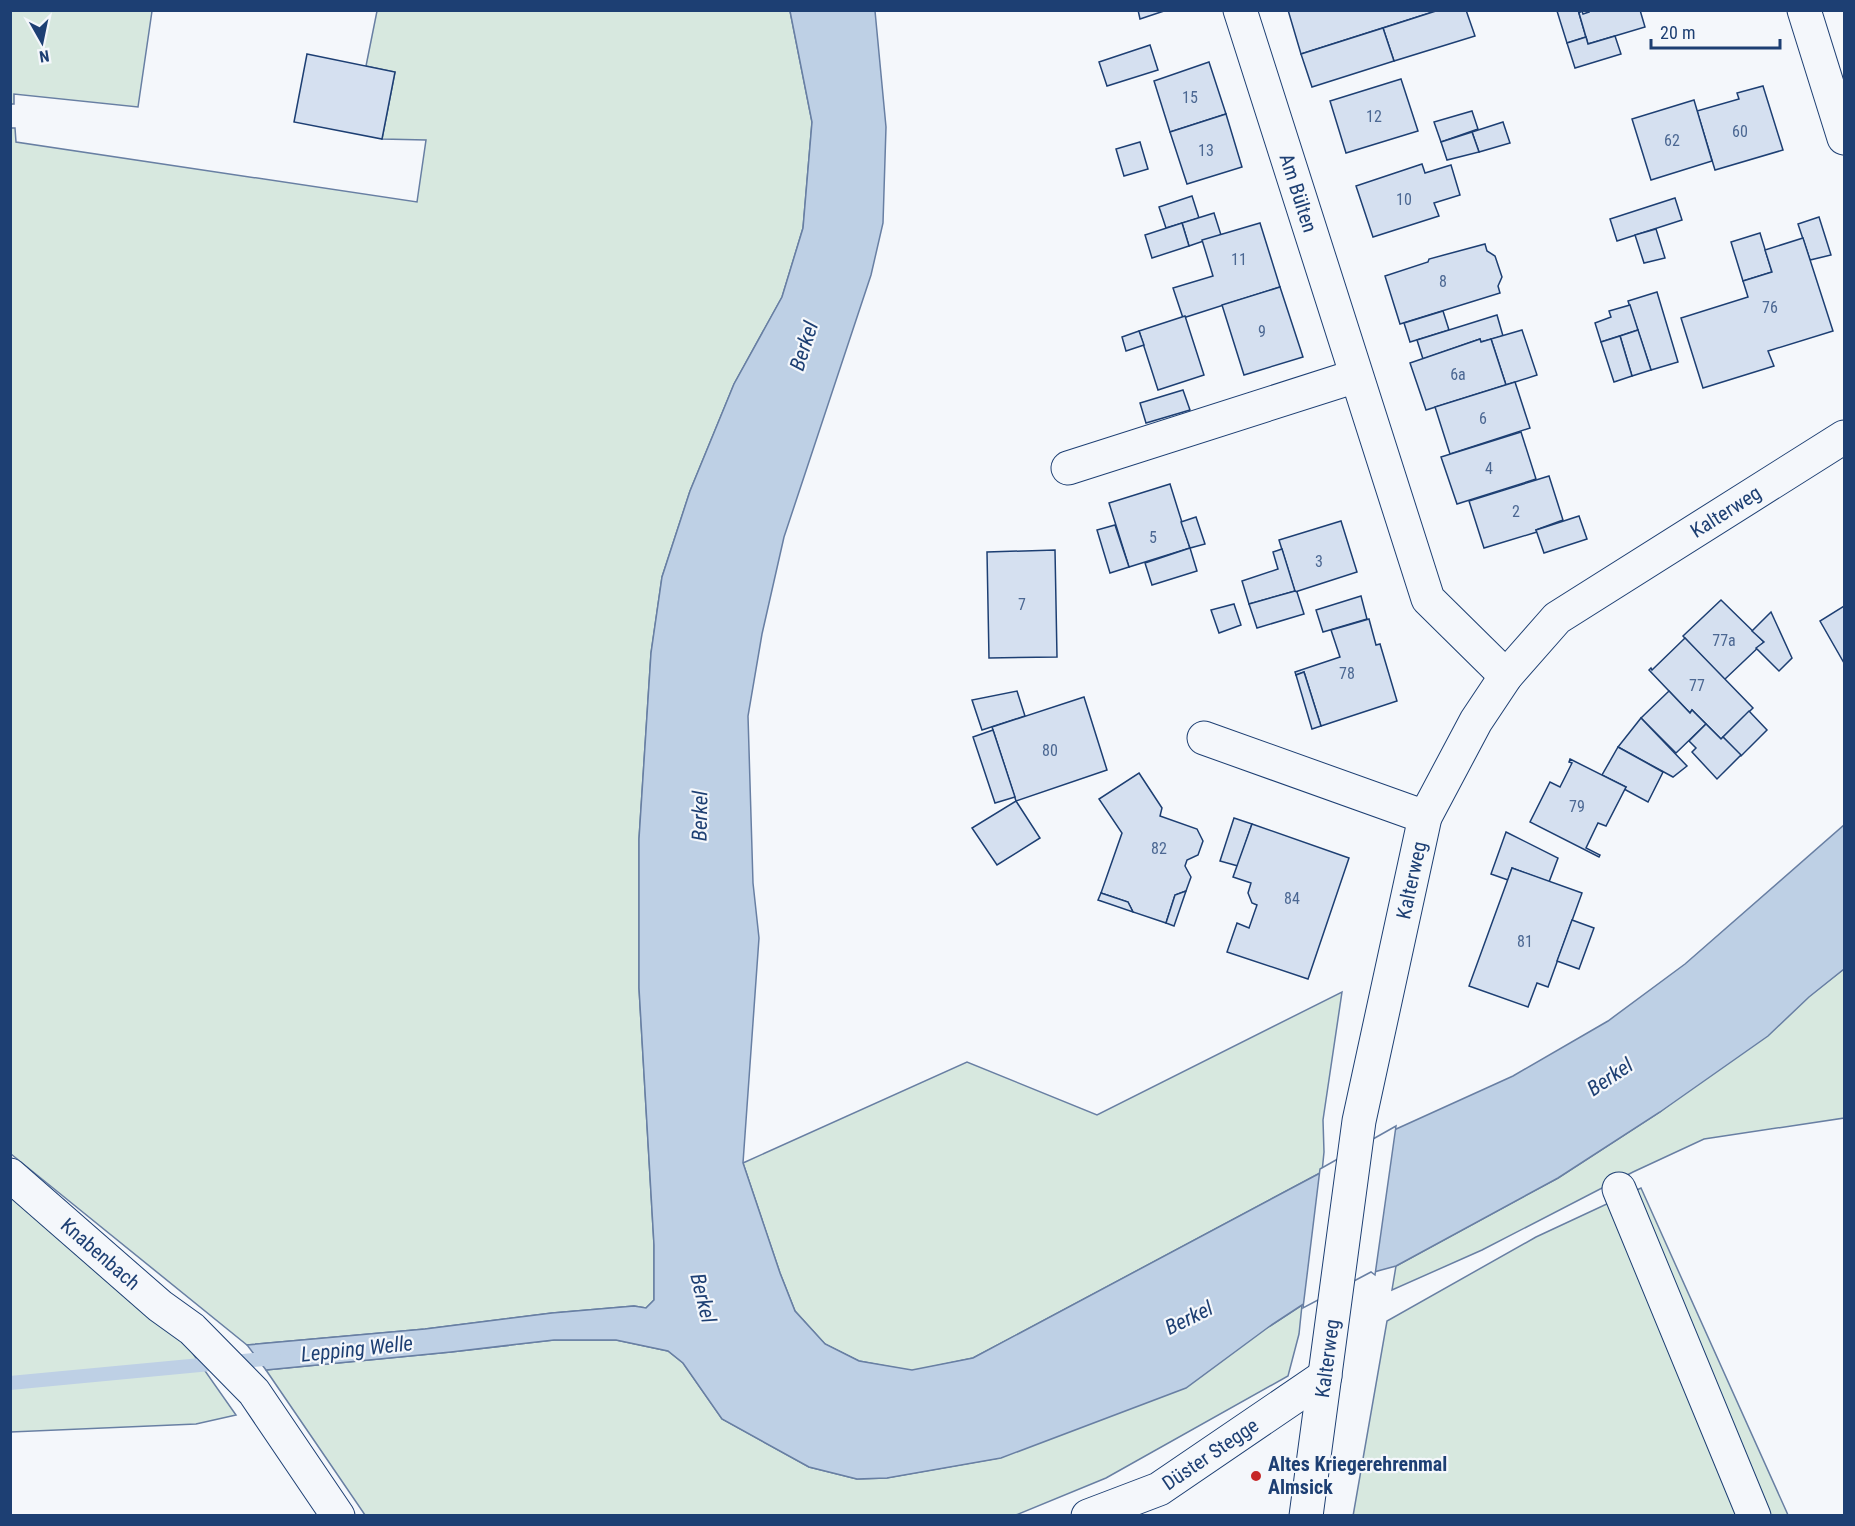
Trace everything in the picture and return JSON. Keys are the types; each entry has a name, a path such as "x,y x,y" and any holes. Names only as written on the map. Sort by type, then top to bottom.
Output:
{"street":[{"name":"Am Bülten","path":"1240,10 1428,599 1506,676"},
{"path":"1804,10 1845,138"},
{"path":"1068,468 1356,376"},
{"name":"Kalterweg","path":"1306,1515 1359,1121 1425,817 1476,721 1506,676 1557,618 1845,436"},
{"path":"1204,738 1425,817"},
{"name":"Knabenbach","path":"10,1175 160,1306 192,1329 254,1392 338,1515"},
{"path":"1619,1189 1754,1515"},
{"name":"Düster Stegge","path":"1088,1515 1159,1489 1325,1376"}],"shaded area":[{"path":"10,11 152,11 138,107 14,94 14,104 11,104"},
{"path":"377,11 790,11 812,122 803,228 782,297 734,384 690,491 662,577 651,653 639,839 639,988 654,1245 654,1300 646,1308 634,1306 552,1313 425,1329 247,1345 11,1154 10,128 15,128 16,142 417,202 426,140 382,139 395,72 366,66"},
{"path":"1844,969 1844,1118 1704,1139 1633,1172 1482,1250 1392,1290 1396,1266 1558,1178 1660,1112"},
{"path":"1342,992 1323,1120 1322,1172 973,1358 912,1371 859,1361 825,1344 795,1311 743,1163 967,1062 1097,1115"},
{"path":"1641,1188 1788,1515 1353,1516 1387,1321 1536,1237"},
{"path":"10,1192 186,1338 191,1351 236,1415 196,1424 11,1432"},
{"path":"1302,1305 1299,1334 1288,1376 1106,1478 1016,1515 365,1515 266,1370 554,1340 616,1340 668,1351 683,1363 722,1419 809,1467 857,1479 886,1478 999,1458 1270,1326"}],"water":[{"name":"Berkel","path":"790,11 875,11 886,127 883,223 871,275 784,537 762,634 748,716 753,883 759,938 743,1163 795,1311 825,1344 859,1361 912,1370 973,1358 1322,1172 1394,1130 1513,1076 1608,1021 1685,964 1844,825 1844,969 1809,997 1768,1036 1660,1112 1558,1178 1396,1266 1374,1272 1373,1267 1302,1305 1186,1388 1001,1458 887,1478 857,1479 809,1467 722,1419 683,1363 668,1351 616,1340 554,1340 266,1370 247,1345 425,1329 552,1313 634,1306 646,1308 654,1300 654,1245 639,988 639,839 651,653 662,577 690,491 734,384 782,297 803,228 812,122"}],"pier":[{"path":"1396,1126 1375,1275 1371,1272 1303,1308 1320,1169"}],"building":[{"path":"1138,10 1167,10 1140,19"},
{"path":"1288,10 1439,10 1301,54"},
{"path":"1439,10 1466,10 1475,36 1394,61 1383,28"},
{"path":"1578,10 1586,37 1567,43 1557,11"},
{"path":"1588,10 1640,10 1645,27 1588,44 1579,13 1589,12"},
{"path":"1383,28 1394,61 1312,87 1301,54"},
{"path":"1615,36 1621,54 1575,68 1567,43 1586,37 1588,44"},
{"path":"1150,45 1158,70 1107,86 1099,62"},
{"path":"307,54 395,72 382,139 294,122"},
{"path":"1209,62 1226,114 1170,132 1154,81"},
{"path":"1401,79 1418,131 1346,153 1330,101"},
{"path":"1763,86 1783,150 1715,170 1697,111 1739,99 1737,93"},
{"path":"1694,100 1712,161 1651,180 1632,119"},
{"path":"1472,111 1478,129 1441,142 1434,122"},
{"path":"1226,114 1242,167 1187,184 1170,132"},
{"path":"1503,122 1510,143 1479,152 1472,132"},
{"path":"1472,132 1479,152 1447,160 1441,142"},
{"path":"1140,142 1148,169 1124,176 1116,149"},
{"path":"1422,164 1425,173 1451,165 1460,195 1434,203 1439,216 1373,237 1356,186"},
{"path":"1192,196 1199,218 1166,228 1159,207"},
{"path":"1675,198 1682,220 1617,241 1610,219"},
{"path":"1214,213 1221,235 1189,246 1182,223"},
{"path":"1819,217 1831,255 1810,260 1798,224"},
{"path":"1182,223 1189,246 1152,258 1145,235"},
{"path":"1260,223 1280,287 1183,318 1173,288 1213,276 1202,240"},
{"path":"1656,229 1665,258 1644,263 1635,235"},
{"path":"1760,233 1772,272 1743,281 1731,242"},
{"path":"1803,238 1833,331 1768,351 1774,366 1703,388 1681,318 1748,297 1743,281 1772,272 1765,250"},
{"path":"1485,244 1487,251 1495,256 1502,277 1498,286 1500,293 1400,324 1385,276 1428,262 1429,259"},
{"path":"1280,287 1303,357 1244,375 1222,305"},
{"path":"1657,292 1678,362 1651,370 1628,301"},
{"path":"1630,305 1638,330 1601,342 1595,323 1611,317 1609,311"},
{"path":"1443,311 1449,330 1410,342 1404,323"},
{"path":"1497,315 1503,336 1481,342 1480,339 1423,359 1417,340"},
{"path":"1185,316 1204,375 1158,390 1139,331"},
{"path":"1522,330 1537,375 1506,385 1491,339"},
{"path":"1638,330 1651,370 1632,376 1620,336"},
{"path":"1139,331 1144,345 1126,351 1122,337"},
{"path":"1620,336 1632,376 1614,382 1601,342"},
{"path":"1480,339 1481,342 1491,339 1506,385 1426,410 1410,363"},
{"path":"1515,382 1530,428 1450,454 1435,407"},
{"path":"1183,390 1190,410 1146,423 1140,403"},
{"path":"1521,432 1536,479 1457,504 1441,457"},
{"path":"1549,476 1563,520 1536,530 1537,532 1484,548 1469,501"},
{"path":"1170,484 1190,548 1129,567 1109,503"},
{"path":"1579,516 1587,539 1544,553 1536,530"},
{"path":"1196,517 1205,544 1190,548 1181,522"},
{"path":"1341,521 1357,572 1295,592 1279,540"},
{"path":"1115,525 1129,567 1110,573 1097,530"},
{"path":"1190,548 1197,571 1152,585 1145,563"},
{"path":"1282,549 1295,591 1249,604 1242,581 1278,569 1273,552"},
{"path":"1055,550 1057,657 989,658 987,552"},
{"path":"1295,591 1304,614 1257,628 1249,604"},
{"path":"1361,596 1367,619 1323,632 1316,610"},
{"path":"1721,600 1764,642 1724,680 1683,636"},
{"path":"1234,604 1241,625 1219,633 1211,610"},
{"path":"1844,606 1844,663 1820,621"},
{"path":"1771,612 1792,658 1779,671 1756,648 1764,642 1752,631"},
{"path":"1369,619 1376,645 1380,644 1397,701 1321,726 1304,672 1296,675 1295,672 1340,657 1331,630"},
{"path":"1685,638 1753,708 1721,739 1692,710 1690,713 1649,670 1651,668 1652,670"},
{"path":"1304,672 1321,726 1312,729 1296,675"},
{"path":"1017,691 1025,716 982,730 972,700"},
{"path":"1669,691 1690,713 1692,710 1706,724 1676,753 1641,718"},
{"path":"1084,697 1107,770 1016,801 992,727"},
{"path":"1749,711 1767,730 1741,756 1723,737"},
{"path":"1641,718 1687,766 1673,777 1618,747"},
{"path":"1706,724 1741,755 1717,779 1692,752 1696,748 1689,741"},
{"path":"993,730 1015,797 995,803 973,737"},
{"path":"1618,747 1663,772 1648,802 1602,775"},
{"path":"1570,759 1626,787 1606,826 1598,823 1586,848 1600,855 1599,857 1530,822 1550,782 1560,787 1572,763 1569,762"},
{"path":"1139,773 1162,808 1160,816 1197,829 1203,841 1198,855 1187,860 1185,866 1191,877 1186,891 1175,895 1166,923 1133,912 1128,902 1101,893 1122,833 1099,799"},
{"path":"1016,801 1040,838 997,865 972,828"},
{"path":"1234,818 1252,824 1238,866 1220,861"},
{"path":"1252,824 1349,858 1308,979 1227,952 1237,923 1249,928 1257,905 1252,903 1248,893 1251,883 1233,877"},
{"path":"1506,832 1558,858 1549,882 1512,868 1508,880 1491,874"},
{"path":"1512,868 1582,893 1548,987 1537,983 1528,1007 1469,986"},
{"path":"1186,891 1174,926 1166,923 1175,895"},
{"path":"1101,893 1128,902 1133,912 1098,900"},
{"path":"1572,920 1594,928 1579,969 1557,961"}],"waterway":[{"name":"Lepping Welle","path":"10,1383 274,1358"}],"place":[{"name":"Altes Kriegerehrenmal Almsick","path":"1256,1476"}]}
